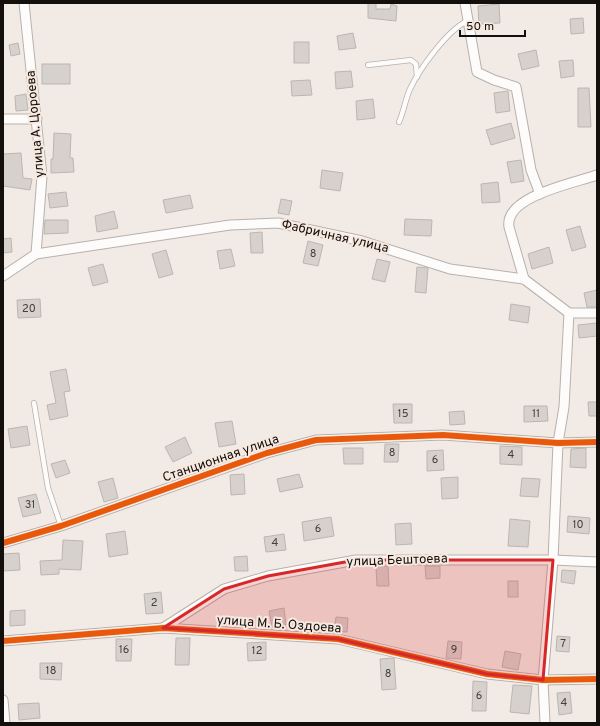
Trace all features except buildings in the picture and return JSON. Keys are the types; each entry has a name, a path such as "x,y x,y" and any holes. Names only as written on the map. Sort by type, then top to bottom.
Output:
{"street":[{"name":"улица А. Цороева","path":"24,3 42,176 36,254"},
{"path":"465,3 477,72 494,80 516,87 532,173 540,194"},
{"path":"3,119 37,119"},
{"path":"524,279 509,227 509,218 518,205 540,194 597,175"},
{"name":"Фабричная улица","path":"36,254 230,225 278,223 362,241 450,269 524,279 569,313"},
{"path":"3,276 36,254"},
{"path":"545,723 543,680 553,560 558,443 564,407 569,313 597,313"},
{"name":"Станционная улица","path":"3,543 61,526 267,453 316,440 442,435 558,443 597,442"},
{"name":"улица Бештоева","path":"163,628 224,589 268,576 356,560 553,560 597,562"},
{"name":"улица М. Б. Оздоева","path":"3,641 163,628 338,639 486,674 543,680 597,679"},
{"path":"3,700 5,723"}],"lane":[{"path":"399,122 408,95 417,77 450,33 467,20"},
{"path":"368,65 411,60 416,64 417,77"},
{"path":"34,403 48,488 61,526"}],"highlighted area":[{"path":"356,560 553,560 543,680 487,674 338,639 163,628 224,589 268,576"}],"cycle path":[{"path":"3,543 61,526 267,453 316,440 443,435 558,443 597,442"},
{"path":"3,641 163,628 338,639 487,674 543,680 597,679"}]}
